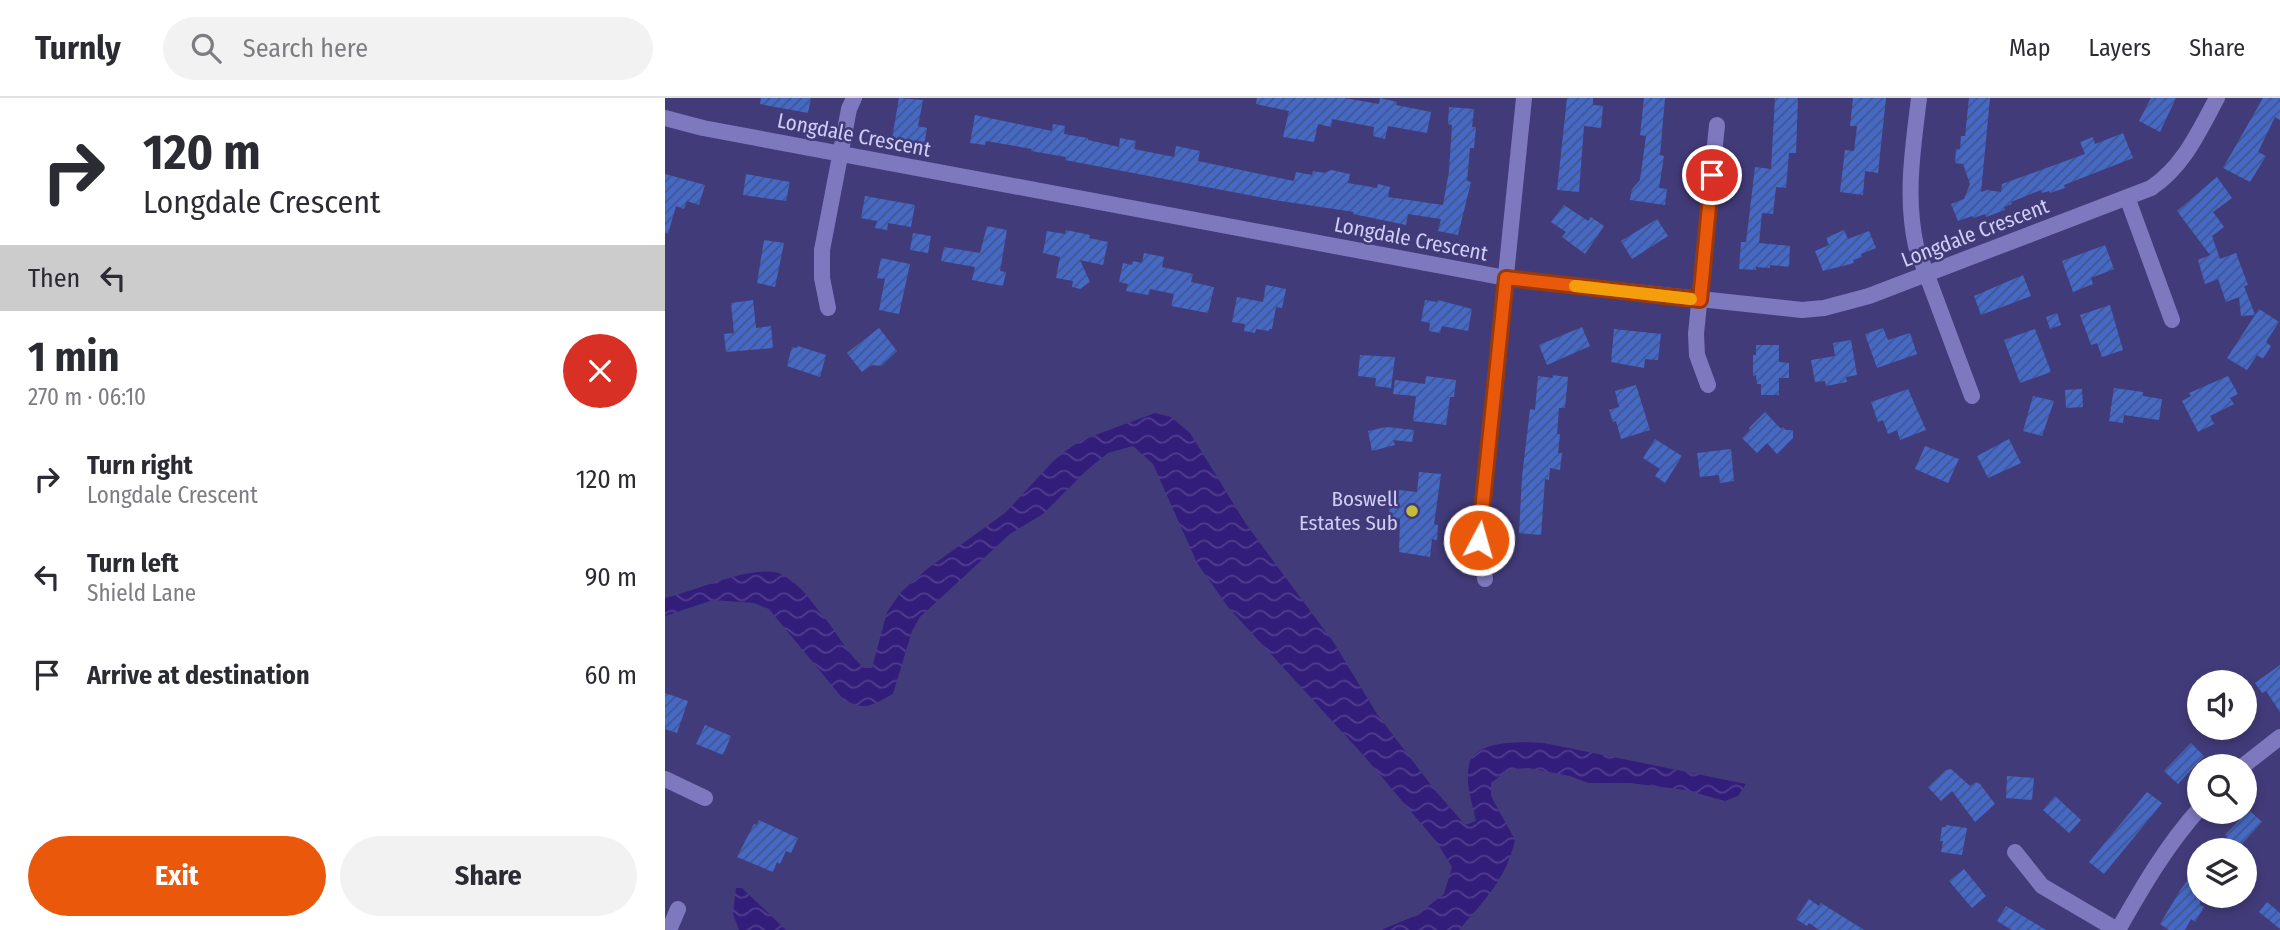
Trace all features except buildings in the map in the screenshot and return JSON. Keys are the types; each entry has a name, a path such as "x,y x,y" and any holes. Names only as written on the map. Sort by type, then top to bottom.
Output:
{"street":[{"path":"828,308 822,278 822,250 854,98"},
{"path":"1485,579 1479,540 1524,98"},
{"path":"1919,98 1909,176 1909,198 1916,246 1972,396"},
{"name":"Longdale Crescent","path":"665,118 841,155 1506,278 1802,310 1823,308 1869,296 2151,188 2168,177 2187,153 2217,98"},
{"path":"1708,386 1697,355 1696,334 1717,125"},
{"path":"2127,197 2172,320"},
{"path":"2257,755 2280,737"},
{"path":"665,779 705,798"},
{"path":"2015,852 2042,886 2118,930 2155,864 2187,822"},
{"path":"669,930 678,909"}],"water":[{"path":"1155,413 1171,417 1190,433 1246,524 1334,643 1377,714 1465,825 1476,821 1468,786 1469,765 1480,750 1501,744 1544,743 1746,784 1738,796 1725,801 1686,790 1630,783 1588,783 1570,776 1529,768 1509,769 1491,783 1491,796 1515,840 1506,867 1485,899 1459,930 1381,930 1417,915 1444,894 1452,867 1436,841 1364,756 1228,607 1197,563 1153,464 1133,446 1108,453 1043,514 1010,534 920,617 912,631 893,694 874,704 863,706 843,699 769,609 754,603 713,600 665,616 665,598 740,575 756,572 781,574 805,593 858,662 864,668 872,668 887,612 901,592 927,569 1005,513 1058,456 1082,440"},
{"path":"736,888 742,888 786,930 739,930 733,914"}],"slow traffic":[{"path":"1575,286 1691,299"}],"place":[{"name":"Boswell Estates Sub","path":"1412,511"}],"route":[{"path":"1479,540 1506,278 1700,300 1712,175"}]}
